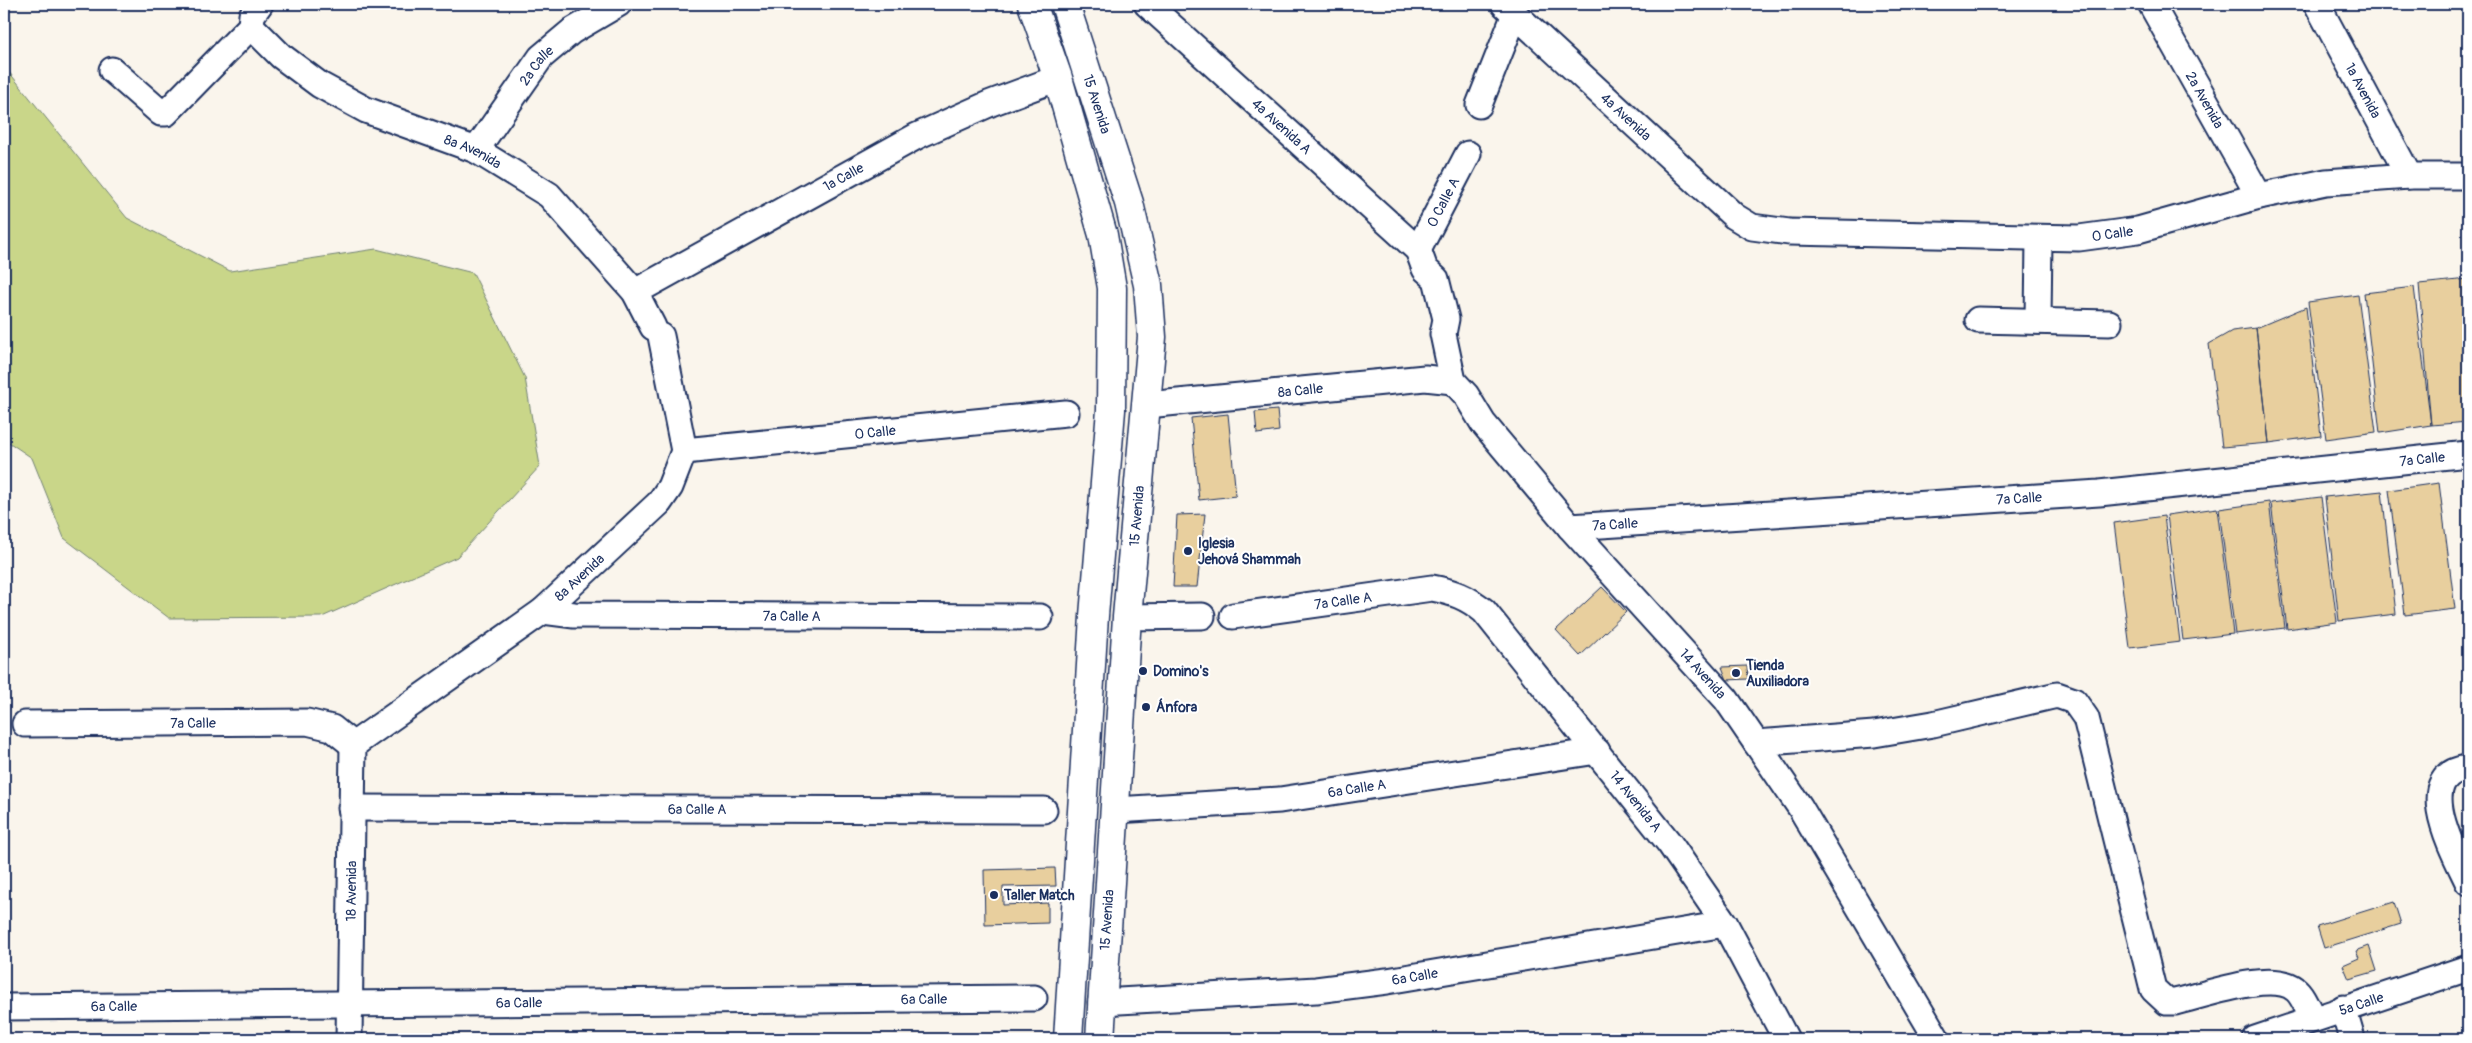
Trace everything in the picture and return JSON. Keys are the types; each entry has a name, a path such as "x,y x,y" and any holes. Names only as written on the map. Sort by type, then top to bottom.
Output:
{"main road":[{"path":"1032,4 1058,78 1103,235 1112,288 1111,410 1094,616 1068,1039"},
{"name":"15 Avenida","path":"1066,4 1129,203 1148,286 1152,337 1127,617 1100,1039"}],"street":[{"name":"2a Calle","path":"476,150 540,57 572,31 618,4"},
{"name":"4a Avenida A","path":"1147,4 1422,259"},
{"name":"2a Avenida","path":"2151,4 2259,196"},
{"name":"1a Avenida","path":"2317,4 2409,176"},
{"path":"1479,105 1509,9"},
{"name":"4a Avenida","path":"1509,9 1734,216 1752,228"},
{"name":"8a Avenida","path":"256,15 281,56 320,85 366,110 476,150 549,195 635,292 657,332 684,451 670,487 659,503 543,611 353,745"},
{"path":"112,70 161,113 166,114 256,15"},
{"name":"1a Calle","path":"635,292 917,136 991,103 1058,78"},
{"name":"0 Calle A","path":"1422,259 1468,154"},
{"name":"0 Calle","path":"1752,228 1789,232 2039,239 2079,238 2138,230 2259,196 2326,182 2409,176 2468,176"},
{"path":"2038,321 2039,239"},
{"name":"14 Avenida","path":"1422,259 1436,280 1446,319 1443,334 1453,381 1466,395 1483,423 1570,527 1726,699 1800,807 1937,1039"},
{"path":"1978,320 2109,323"},
{"name":"8a Calle","path":"1147,405 1425,378 1453,381"},
{"name":"0 Calle","path":"684,451 1066,413"},
{"name":"7a Calle","path":"1570,527 2099,493 2468,459"},
{"name":"7a Calle A","path":"1233,616 1432,588 1453,592"},
{"name":"14 Avenida A","path":"1453,592 1470,599 1484,611 1670,844 1725,924 1786,1039"},
{"name":"7a Calle A","path":"543,611 574,615 1040,617"},
{"path":"1127,617 1202,616"},
{"path":"1756,743 1874,734 1933,724 2058,695 2074,701 2086,718 2153,989 2167,1002 2175,1002 2256,982 2279,983 2295,989 2313,1019"},
{"name":"7a Calle","path":"25,724 307,722 332,728 353,745"},
{"name":"18 Avenida","path":"349,1039 353,745"},
{"name":"6a Calle A","path":"1116,810 1280,800 1597,751"},
{"path":"2468,768 2455,772 2446,779 2440,789 2438,801 2445,828 2468,882"},
{"name":"6a Calle A","path":"351,808 1044,810"},
{"name":"6a Calle","path":"1101,1002 1316,990 1387,981 1725,924"},
{"name":"5a Calle","path":"2255,1039 2343,1008 2468,968"},
{"name":"6a Calle","path":"4,1007 1034,998"},
{"path":"2343,1008 2352,1039"}],"green space":[{"path":"4,66 127,218 230,271 376,249 473,273 525,378 540,466 457,557 322,617 169,618 64,538 32,458 4,439"}],"building":[{"path":"2468,279 2468,422 2431,425 2419,284"},
{"path":"2414,287 2431,425 2380,433 2364,293"},
{"path":"2358,295 2376,432 2326,439 2308,302"},
{"path":"2306,307 2321,436 2269,443 2256,328"},
{"path":"2256,328 2269,443 2222,447 2209,344 2232,331"},
{"path":"1277,410 1279,431 1257,434 1255,412"},
{"path":"1228,414 1236,496 1199,500 1191,418"},
{"path":"2439,483 2455,609 2405,615 2389,490"},
{"path":"2382,491 2396,614 2339,621 2325,497"},
{"path":"2321,497 2337,622 2287,629 2271,503"},
{"path":"2269,502 2285,628 2235,634 2219,509"},
{"path":"2217,508 2233,634 2183,640 2167,515"},
{"name":"Iglesia Jehová Shammah","path":"1205,514 1197,587 1173,587 1177,515"},
{"path":"2164,516 2180,642 2130,648 2114,523"},
{"path":"1602,587 1626,612 1580,656 1556,630"},
{"name":"Tienda Auxiliadora","path":"1747,666 1748,679 1727,680 1722,667"},
{"name":"Taller Match","path":"1055,868 1056,886 1003,887 1003,905 1048,903 1048,923 985,925 984,870"},
{"path":"2394,902 2401,924 2324,948 2317,926"},
{"path":"2369,946 2377,971 2349,979 2343,965 2359,958 2356,951"}],"place":[{"name":"Iglesia Jehová Shammah","path":"1188,551"},
{"name":"Domino's","path":"1143,671"},
{"name":"Tienda Auxiliadora","path":"1736,673"},
{"name":"Ánfora","path":"1146,707"},
{"name":"Taller Match","path":"994,895"}]}
